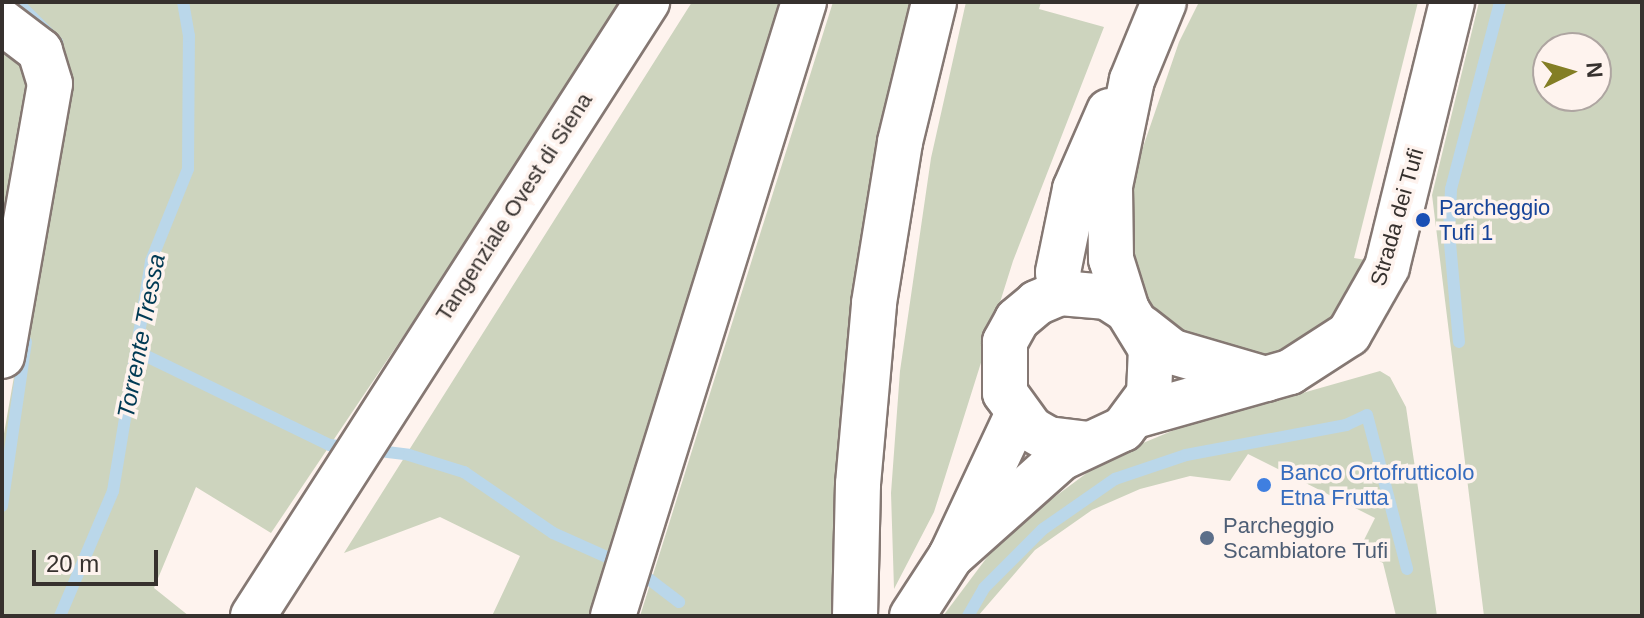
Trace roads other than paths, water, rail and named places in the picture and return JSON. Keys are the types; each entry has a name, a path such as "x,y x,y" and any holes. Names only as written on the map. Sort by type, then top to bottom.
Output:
{"main road":[{"name":"Tangenziale Ovest di Siena","path":"381,412 647,2"},
{"path":"613,616 804,2"},
{"path":"855,616 858,484 874,303 900,142 934,2"},
{"path":"951,556 1061,458 1123,429 1138,415 1153,372 1111,259 1107,220 1132,80 1164,2"},
{"name":"Strada dei Tufi","path":"1138,415 1269,380 1334,347 1377,293 1395,241 1452,2"},
{"path":"2,22 40,51 50,84 2,356"},
{"path":"1060,293 1066,229 1086,155 1097,128 1132,80"},
{"path":"1087,444 1048,439 1017,415 1005,393 1001,367 1005,342 1017,320 1037,303 1060,293 1084,292 1135,319 1194,360 1269,380"},
{"path":"230,616 339,458 381,412"},
{"path":"253,616 337,490 381,412"},
{"path":"912,616 951,556 1017,415"}],"waterway":[{"path":"17,2 57,42"},
{"name":"Torrente Tressa","path":"60,616 113,491 151,261 188,169 189,36 183,2"},
{"path":"1459,342 1449,232 1451,189 1500,2"},
{"path":"2,506 26,342"},
{"path":"136,351 330,445 353,448"},
{"path":"968,616 984,588 1043,529 1115,479 1186,455 1346,425 1367,415 1407,569"},
{"path":"371,450 409,455 464,472 553,533 620,563"},
{"path":"637,570 679,602"}],"place":[{"name":"Parcheggio Tufi 1","path":"1423,220"},
{"name":"Banco Ortofrutticolo Etna Frutta","path":"1264,485"},
{"name":"Parcheggio Scambiatore Tufi","path":"1207,538"}]}
